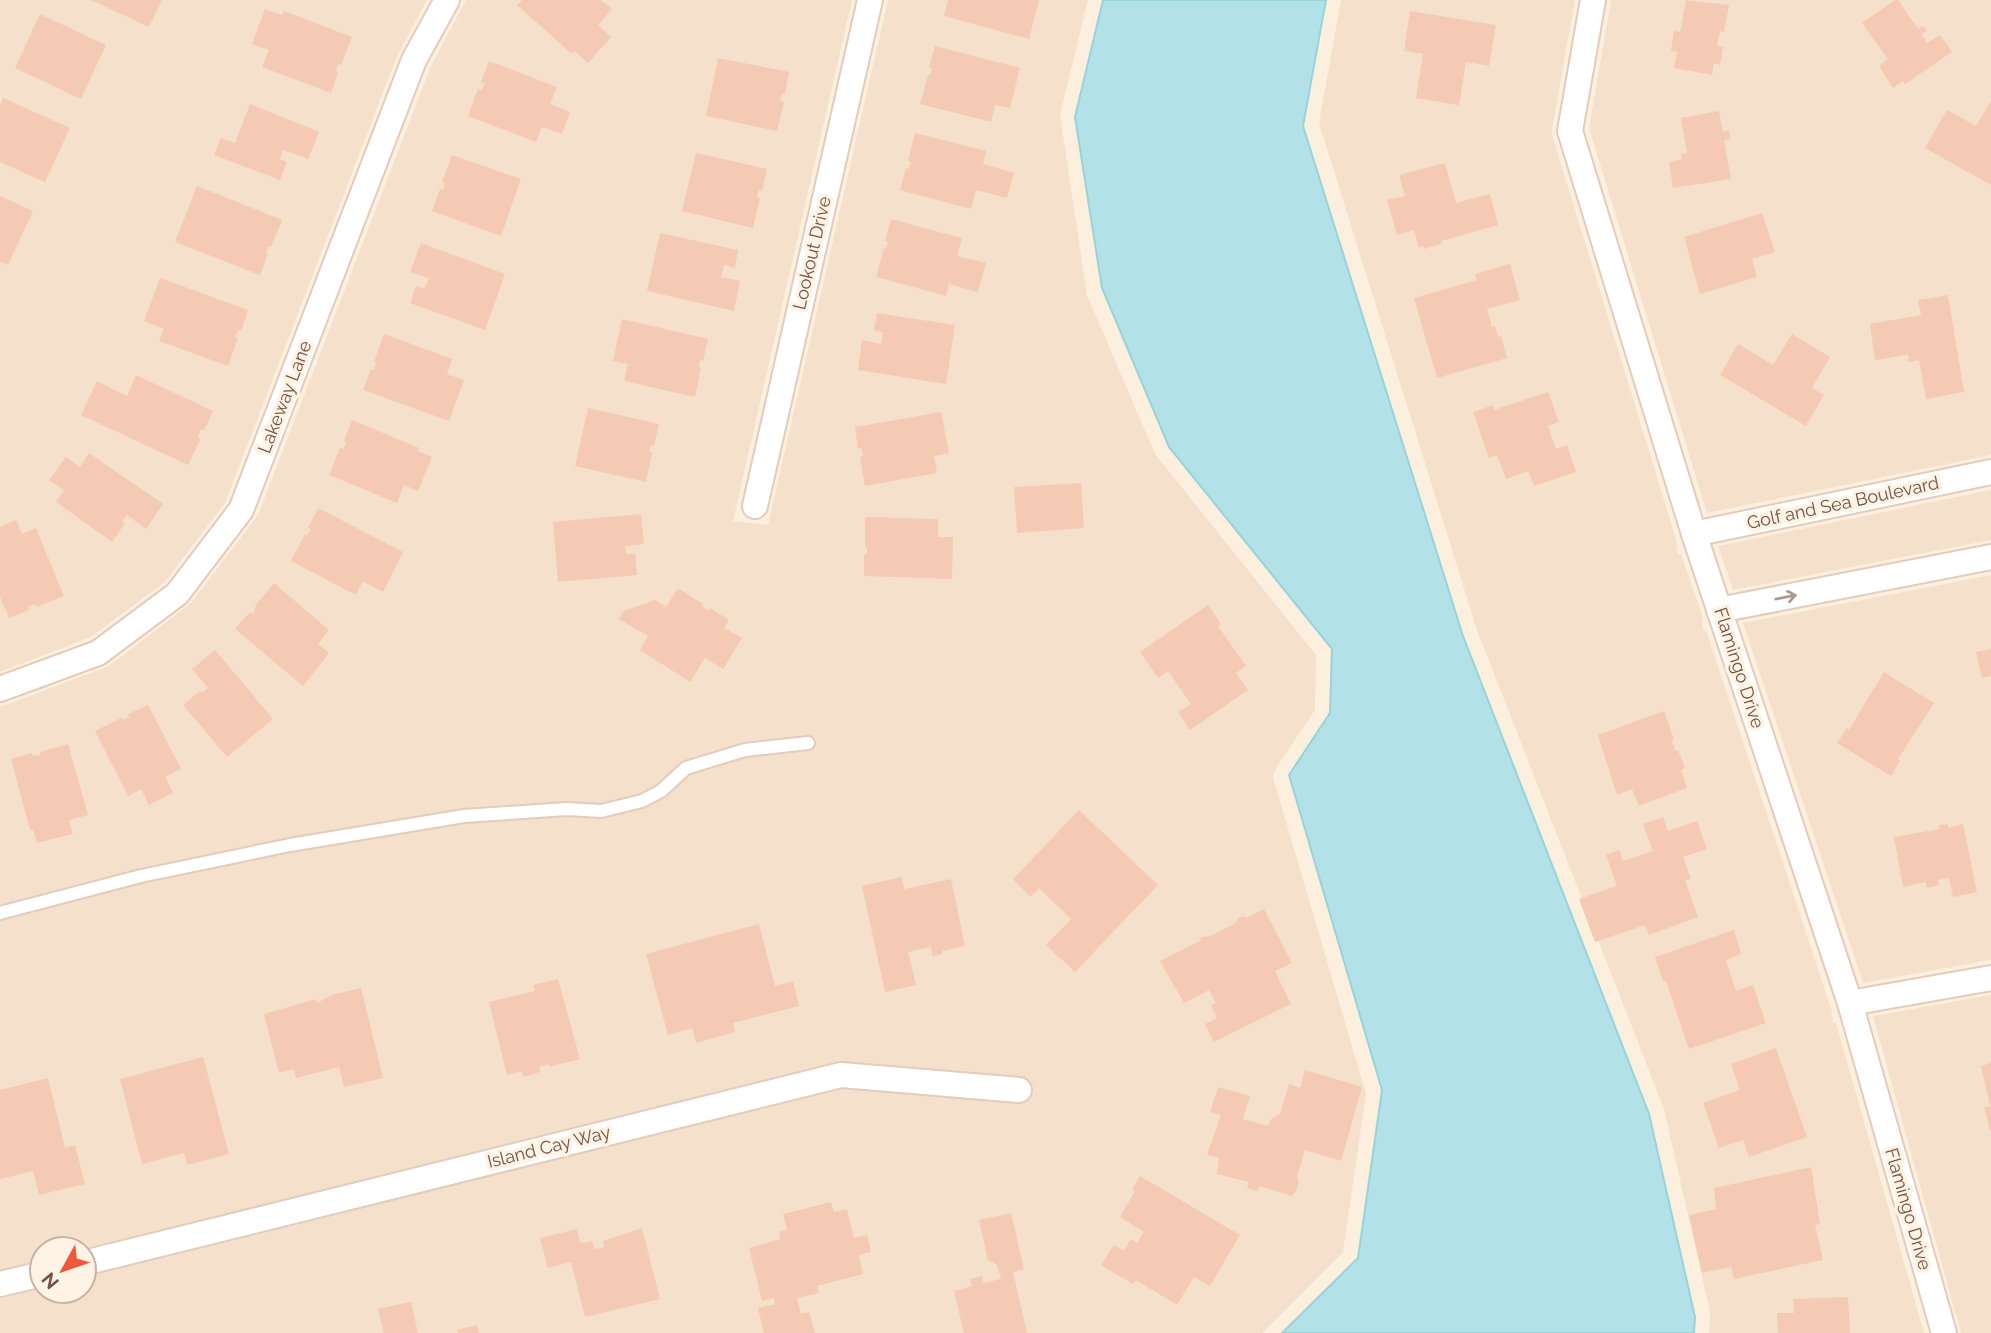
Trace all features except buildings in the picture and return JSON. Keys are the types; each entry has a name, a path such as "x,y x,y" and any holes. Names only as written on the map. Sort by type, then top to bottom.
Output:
{"street":[{"name":"Lakeway Lane","path":"0,689 99,653 177,594 241,510 414,61 447,0"},
{"name":"Lookout Drive","path":"755,506 870,0"},
{"name":"Flamingo Drive","path":"1593,0 1570,131 1694,534 1850,1003 1944,1333"},
{"name":"Golf and Sea Boulevard","path":"1694,534 1991,472"},
{"path":"1719,610 1991,557"},
{"path":"1850,1003 1991,978"},
{"name":"Island Cay Way","path":"98,1260 841,1075 1019,1090"},
{"path":"0,1284 28,1277"}],"lane":[{"path":"0,912 141,876 290,845 451,818 567,809 601,811 642,801 661,791 686,768 745,750 808,743"}],"shaded area":[{"path":"0,0 427,0 397,56 225,503 165,582 91,637 0,672"},
{"path":"466,0 852,0 733,521 768,525 888,0 1088,0 1060,115 1087,295 1155,454 1316,655 1315,710 1276,768 1273,777 1366,1094 1343,1252 1262,1333 0,1333 0,707 109,666 191,603 258,515 431,66"},
{"path":"1341,0 1575,0 1552,130 1553,138 1676,539 1678,554 1681,554 1702,615 1703,630 1706,630 1831,1008 1833,1023 1836,1023 1924,1333 1709,1333 1710,1312 1664,1109 1477,630 1319,123"},
{"path":"1611,0 1991,0 1991,455 1707,513 1589,128"},
{"path":"1991,490 1991,540 1733,590 1718,546"},
{"path":"1991,575 1991,960 1863,983 1743,623"},
{"path":"1991,995 1991,1333 1961,1333 1873,1016"}],"water":[{"path":"1103,0 1326,0 1303,126 1463,636 1649,1114 1695,1317 1694,1333 1282,1333 1358,1258 1382,1090 1289,775 1330,713 1332,649 1169,447 1102,288 1075,117"}]}
